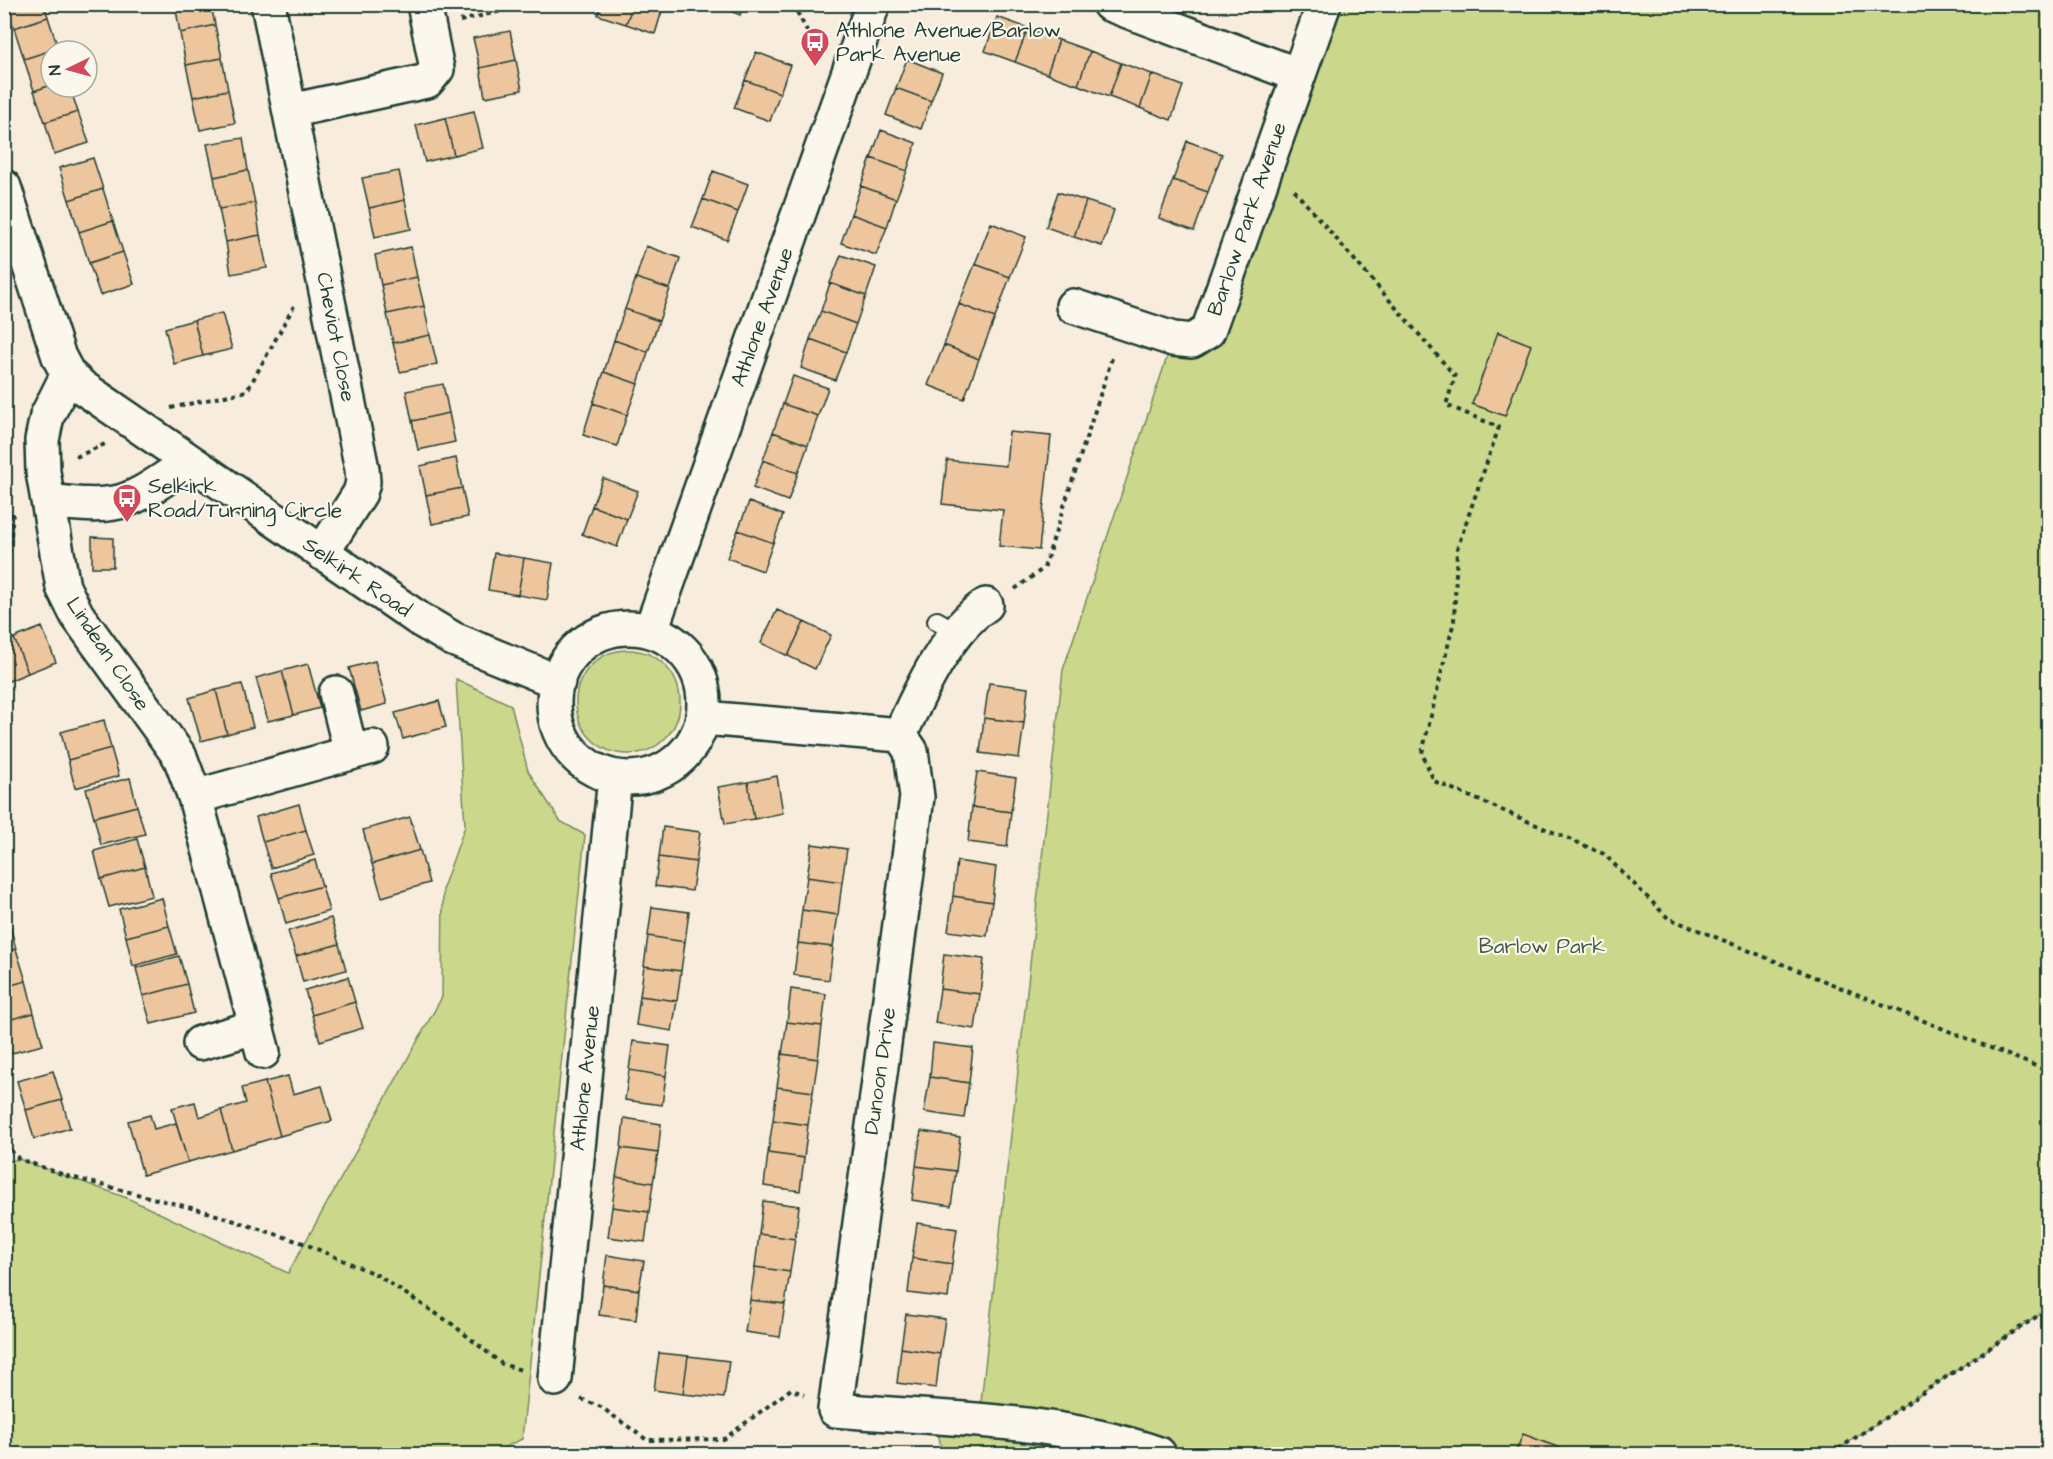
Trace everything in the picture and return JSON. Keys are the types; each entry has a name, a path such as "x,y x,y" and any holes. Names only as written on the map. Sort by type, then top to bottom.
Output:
{"street":[{"name":"Cheviot Close","path":"268,4 363,482 360,493 322,554"},
{"name":"Athlone Avenue","path":"651,630 873,4"},
{"path":"1109,4 1298,75"},
{"name":"Barlow Park Avenue","path":"1073,306 1173,339 1192,341 1208,331 1324,4"},
{"path":"290,111 427,81 437,69 427,16"},
{"name":"Selkirk Road","path":"4,187 59,357 68,374 82,387 322,554 453,639 558,682"},
{"name":"Lindean Close","path":"68,374 47,416 42,440 46,486 63,587 77,615 180,757 195,797 259,1040 200,1042"},
{"path":"46,486 99,505 117,503 134,496 189,463"},
{"path":"704,718 900,735 948,627 986,605"},
{"path":"623,627 651,630 674,641 693,661 703,686 704,718 694,742 675,764 651,776 615,777 590,768 570,751 556,723 553,697 558,682 560,670 576,649 598,634 623,627"},
{"path":"195,797 362,750 336,693"},
{"name":"Dunoon Drive","path":"835,1410 917,797 911,751 900,735"},
{"name":"Athlone Avenue","path":"555,1379 615,777"},
{"path":"835,1410 1052,1427 1131,1444 1159,1455"}],"path":[{"path":"427,16 530,4"},
{"path":"1268,160 1455,376 1446,405 1499,427 1457,549 1454,621 1422,753 1434,781 1604,855 1668,918 2049,1071"},
{"path":"46,486 140,428 165,409 247,391 308,280 324,277"},
{"path":"986,605 1002,598 1044,568 1124,324"},
{"path":"4,607 14,505"},
{"path":"4,1143 19,1159 66,1176 207,1212 303,1243 377,1275 452,1324 502,1364 555,1379 582,1400 602,1407 647,1440 724,1439 791,1389 835,1410"},
{"path":"1831,1455 2049,1308"}],"green space":[{"name":"Barlow Park","path":"1324,5 2048,5 2048,1309 1831,1454 942,1454 937,1425 978,1429 1063,670 1173,339 1192,341"},
{"path":"628,650 648,654 665,665 676,682 680,702 676,722 665,739 648,750 628,754 608,750 591,739 580,722 576,702 580,682 591,665 608,654"},
{"path":"456,679 511,705 528,771 560,821 585,835 522,1439 491,1454 5,1454 5,1162 19,1159 127,1198 288,1273 442,997 443,888 465,826"}],"building":[{"path":"6,4 44,4 48,17 14,28"},
{"path":"175,4 211,4 215,25 180,33"},
{"path":"601,4 633,4 626,24 598,15"},
{"path":"633,4 664,4 655,34 626,24"},
{"path":"714,4 744,4 740,15"},
{"path":"48,17 55,39 39,39 39,54 24,59 14,28"},
{"path":"997,17 1028,28 1015,62 985,51"},
{"path":"215,25 222,58 186,65 180,33"},
{"path":"1028,28 1059,40 1047,74 1015,62"},
{"path":"510,31 516,60 480,68 473,38"},
{"path":"1059,40 1090,51 1078,85 1047,74"},
{"path":"1090,51 1121,63 1109,97 1078,85"},
{"path":"756,52 790,65 780,93 745,80"},
{"path":"39,54 39,89 34,91 24,59"},
{"path":"222,58 228,90 193,97 186,65"},
{"path":"907,59 942,73 931,101 896,88"},
{"path":"516,60 522,90 485,97 480,68"},
{"path":"1121,63 1152,74 1140,108 1109,97"},
{"path":"1152,74 1183,86 1171,120 1140,108"},
{"path":"745,80 780,93 770,121 734,108"},
{"path":"896,88 931,101 921,129 886,115"},
{"path":"39,89 39,99 74,99 78,112 45,122 34,91"},
{"path":"228,90 235,123 200,130 193,97"},
{"path":"474,111 483,148 454,155 445,118"},
{"path":"78,112 89,143 54,154 45,122"},
{"path":"445,118 454,155 425,162 416,125"},
{"path":"881,130 916,143 907,171 871,158"},
{"path":"243,138 248,170 214,177 207,144"},
{"path":"1187,141 1222,154 1208,192 1173,180"},
{"path":"93,158 103,189 69,200 59,168"},
{"path":"871,158 907,171 896,199 861,186"},
{"path":"248,170 255,203 219,209 214,177"},
{"path":"399,171 405,200 369,208 362,178"},
{"path":"713,171 748,184 738,212 703,199"},
{"path":"1173,180 1208,192 1194,231 1159,218"},
{"path":"861,186 896,199 887,227 851,214"},
{"path":"103,189 113,221 79,232 69,200"},
{"path":"1058,192 1086,201 1074,237 1046,227"},
{"path":"703,199 738,212 727,240 692,227"},
{"path":"405,200 411,229 375,237 369,208"},
{"path":"1086,201 1114,210 1102,246 1074,237"},
{"path":"255,203 260,235 226,242 219,209"},
{"path":"851,214 887,227 876,255 841,243"},
{"path":"113,221 123,252 89,263 79,232"},
{"path":"991,223 1026,237 1010,277 975,264"},
{"path":"260,235 267,268 231,274 226,242"},
{"path":"646,246 680,258 670,289 636,278"},
{"path":"411,247 417,277 381,285 375,255"},
{"path":"123,252 134,284 100,295 89,263"},
{"path":"841,255 876,267 866,296 830,283"},
{"path":"975,264 1010,277 995,318 959,304"},
{"path":"417,277 424,306 387,314 381,285"},
{"path":"636,278 670,289 659,321 625,309"},
{"path":"830,283 866,296 856,324 821,311"},
{"path":"959,304 995,318 979,359 944,345"},
{"path":"424,306 430,335 393,343 387,314"},
{"path":"625,309 659,321 648,352 614,340"},
{"path":"821,311 856,324 846,352 810,339"},
{"path":"222,313 232,349 203,356 194,320"},
{"path":"194,320 203,356 174,364 165,328"},
{"path":"1498,332 1531,345 1505,416 1472,404"},
{"path":"430,335 437,364 400,372 393,343"},
{"path":"810,339 846,352 835,380 801,368"},
{"path":"614,340 648,352 638,384 604,372"},
{"path":"944,345 979,359 964,399 928,385"},
{"path":"604,372 638,384 627,415 593,403"},
{"path":"793,376 828,388 818,416 783,404"},
{"path":"443,384 449,413 412,421 406,391"},
{"path":"593,403 627,415 617,446 583,435"},
{"path":"783,404 818,416 808,445 773,432"},
{"path":"449,413 455,442 418,450 412,421"},
{"path":"773,432 808,445 798,473 763,460"},
{"path":"1009,432 1051,436 1039,550 999,546 1003,510 942,504 947,460 1006,466"},
{"path":"456,458 462,488 426,495 420,466"},
{"path":"763,460 798,473 788,501 753,488"},
{"path":"603,478 638,491 627,519 592,506"},
{"path":"462,488 468,517 432,524 426,495"},
{"path":"749,502 783,515 773,543 738,530"},
{"path":"592,506 627,519 617,547 582,534"},
{"path":"738,530 773,543 763,571 727,558"},
{"path":"92,537 113,538 113,567 92,567"},
{"path":"494,553 524,558 518,595 488,590"},
{"path":"524,558 553,563 547,600 518,595"},
{"path":"777,610 804,622 788,656 761,643"},
{"path":"804,622 831,635 815,669 788,656"},
{"path":"42,627 56,662 28,673 14,638"},
{"path":"14,638 28,673 4,683 4,642"},
{"path":"375,661 387,704 361,711 349,668"},
{"path":"308,664 320,708 294,715 282,671"},
{"path":"282,671 294,715 268,721 256,678"},
{"path":"989,683 1028,688 1024,723 984,718"},
{"path":"242,684 253,727 227,734 216,690"},
{"path":"216,690 227,734 201,741 189,698"},
{"path":"439,701 446,727 403,739 395,713"},
{"path":"984,718 1024,723 1019,758 980,753"},
{"path":"104,720 111,748 68,760 61,732"},
{"path":"111,748 119,776 75,788 68,760"},
{"path":"977,772 1016,778 1011,812 972,807"},
{"path":"777,776 783,813 754,819 748,782"},
{"path":"130,778 137,806 94,817 86,789"},
{"path":"748,782 754,819 725,824 718,787"},
{"path":"299,804 306,830 263,842 256,817"},
{"path":"137,806 145,834 101,845 94,817"},
{"path":"972,807 1011,812 1007,847 968,842"},
{"path":"410,817 420,850 372,864 363,830"},
{"path":"663,827 700,832 696,862 659,857"},
{"path":"306,830 314,855 271,868 263,842"},
{"path":"137,839 145,867 101,879 94,851"},
{"path":"812,844 847,849 842,882 807,877"},
{"path":"420,850 429,883 382,897 372,864"},
{"path":"659,857 696,862 692,891 655,886"},
{"path":"315,860 322,886 279,898 271,873"},
{"path":"957,861 996,867 992,902 953,896"},
{"path":"145,867 152,896 109,907 101,879"},
{"path":"807,877 842,882 838,915 802,910"},
{"path":"322,886 329,911 286,924 279,898"},
{"path":"953,896 992,902 987,936 948,931"},
{"path":"162,898 169,926 126,937 119,909"},
{"path":"652,907 689,912 685,942 648,936"},
{"path":"802,910 838,915 833,947 798,943"},
{"path":"8,917 16,949 4,952 4,918"},
{"path":"331,918 339,944 296,956 288,931"},
{"path":"169,926 177,954 133,966 126,937"},
{"path":"648,936 685,942 681,971 644,966"},
{"path":"798,943 833,947 829,980 794,975"},
{"path":"339,944 346,970 303,982 296,956"},
{"path":"16,949 26,981 4,987 4,952"},
{"path":"944,954 984,959 980,994 940,989"},
{"path":"179,956 187,984 143,996 136,968"},
{"path":"644,966 681,971 677,1001 640,996"},
{"path":"348,977 355,1002 312,1015 305,990"},
{"path":"26,981 34,1013 4,1021 4,987"},
{"path":"187,984 194,1013 151,1024 143,996"},
{"path":"791,989 826,994 822,1026 787,1022"},
{"path":"940,989 980,994 975,1029 935,1023"},
{"path":"640,996 677,1001 672,1031 636,1025"},
{"path":"355,1002 363,1028 320,1041 312,1015"},
{"path":"34,1013 43,1045 8,1054 4,1040 4,1021"},
{"path":"787,1022 822,1026 818,1059 782,1054"},
{"path":"633,1041 670,1046 666,1076 629,1070"},
{"path":"933,1043 973,1048 969,1083 930,1077"},
{"path":"782,1054 818,1059 813,1092 777,1087"},
{"path":"629,1070 666,1076 662,1105 625,1100"},
{"path":"53,1071 62,1100 26,1110 17,1081"},
{"path":"288,1076 293,1094 322,1086 332,1121 280,1136 265,1082"},
{"path":"930,1077 969,1083 964,1118 924,1112"},
{"path":"265,1082 280,1136 232,1150 221,1110 246,1103 242,1088"},
{"path":"777,1087 813,1092 808,1125 773,1120"},
{"path":"62,1100 70,1128 34,1139 26,1110"},
{"path":"195,1102 199,1117 221,1110 232,1150 188,1162 172,1108"},
{"path":"150,1115 154,1129 176,1123 188,1162 143,1175 128,1121"},
{"path":"624,1118 661,1124 658,1153 621,1148"},
{"path":"773,1120 808,1125 804,1158 768,1153"},
{"path":"921,1131 960,1137 956,1171 916,1166"},
{"path":"621,1148 658,1153 653,1183 616,1177"},
{"path":"768,1153 804,1158 800,1191 764,1186"},
{"path":"916,1166 956,1171 951,1206 912,1200"},
{"path":"616,1177 653,1183 649,1212 612,1207"},
{"path":"763,1201 799,1206 795,1239 759,1234"},
{"path":"612,1207 649,1212 645,1242 608,1237"},
{"path":"917,1223 957,1229 952,1264 912,1258"},
{"path":"759,1234 795,1239 790,1272 755,1267"},
{"path":"607,1255 644,1261 639,1290 603,1285"},
{"path":"912,1258 952,1264 948,1298 908,1293"},
{"path":"755,1267 790,1272 785,1304 750,1300"},
{"path":"603,1285 639,1290 636,1320 599,1315"},
{"path":"750,1300 785,1304 780,1337 745,1332"},
{"path":"906,1314 945,1319 940,1354 901,1348"},
{"path":"901,1348 940,1354 936,1388 897,1383"},
{"path":"659,1353 688,1356 683,1394 654,1390"},
{"path":"688,1356 729,1361 724,1398 683,1394"},
{"path":"1523,1434 1576,1454 1515,1454"}],"place":[{"name":"Athlone Avenue/Barlow Park Avenue","path":"815,68"},
{"name":"Selkirk Road/Turning Circle","path":"127,524"}]}
